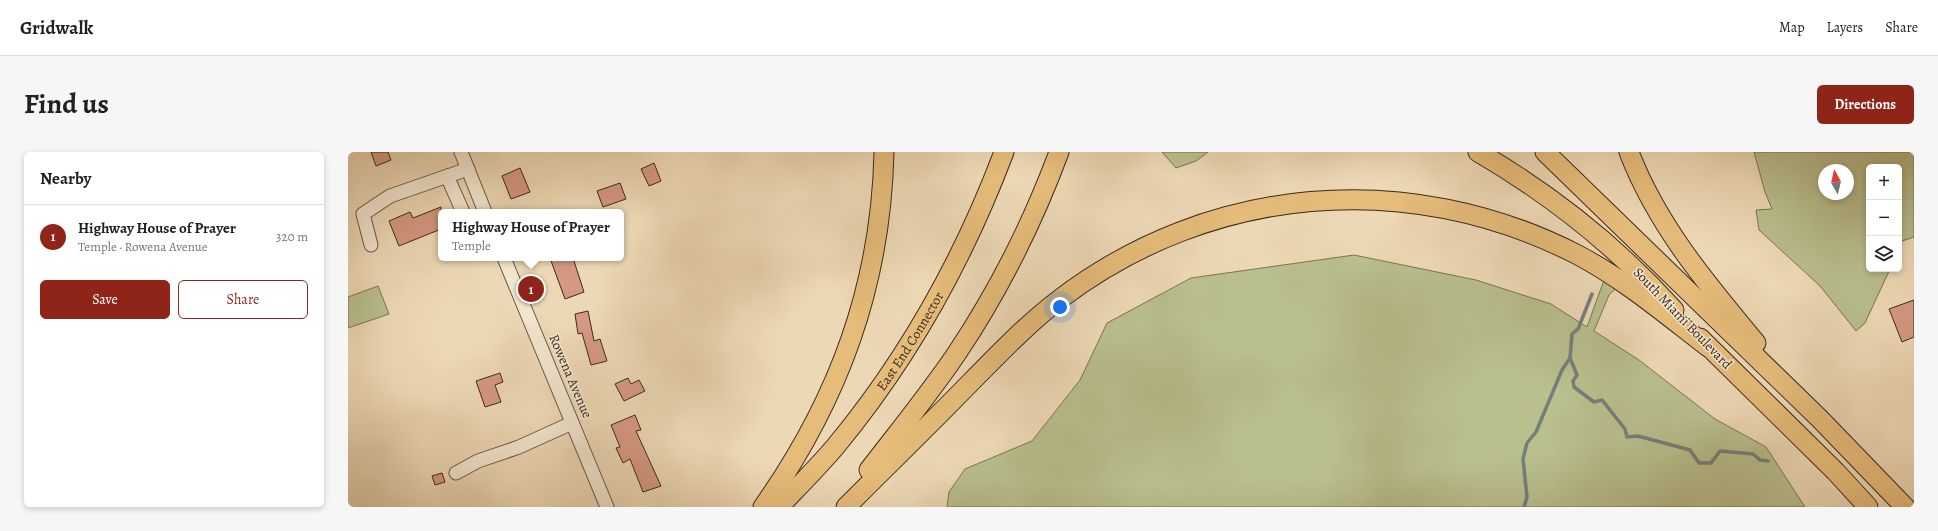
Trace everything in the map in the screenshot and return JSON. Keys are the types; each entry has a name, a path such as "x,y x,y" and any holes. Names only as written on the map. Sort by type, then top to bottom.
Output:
{"highway":[{"path":"763,507 793,463 815,425 849,344 862,303 873,254 880,204 884,152"},
{"name":"East End Connector","path":"779,507 835,447 869,403 920,328 966,242 1004,152"},
{"path":"840,507 928,394 984,309 1032,219 1059,152"},
{"name":"South Miami Boulevard","path":"1478,152 1520,177 1600,236 1648,282 1708,347 1836,472 1868,507"},
{"name":"South Miami Boulevard","path":"1545,152 1629,236 1820,419 1905,507"},
{"path":"1629,152 1655,208 1667,229 1696,270 1820,419"},
{"path":"846,507 1022,331 1080,284 1122,258 1167,236 1214,219 1263,207 1312,201 1388,200 1437,207 1486,218 1556,244 1600,268 1641,296 1708,347"}],"street":[{"path":"461,152 484,209"},
{"path":"371,245 363,214 390,196 468,169"},
{"path":"447,176 462,209"},
{"name":"Rowena Avenue","path":"505,261 608,507"},
{"path":"456,473 478,461 520,447 572,423"}],"green space":[{"path":"1162,152 1208,152 1196,161 1176,168"},
{"path":"1754,152 1914,152 1914,237 1902,241 1902,164 1866,164 1866,272 1889,272 1865,323 1856,331 1820,286 1759,230 1756,210 1772,209 1765,192"},
{"path":"1354,255 1476,280 1551,304 1587,327 1612,258 1631,274 1609,295 1594,331 1639,360 1715,419 1766,447 1805,507 947,507 949,492 965,469 1032,441 1080,380 1107,323 1191,278"},
{"path":"378,286 389,314 348,328 348,297"}],"building":[{"path":"371,152 388,152 391,160 376,166"},
{"path":"654,163 661,181 649,186 641,169"},
{"path":"520,168 530,192 511,199 502,176"},
{"path":"620,183 626,199 603,207 597,191"},
{"path":"441,207 441,209 438,209 438,230 399,246 389,221 410,212 413,218"},
{"path":"551,261 574,261 584,292 565,299"},
{"path":"1914,300 1914,337 1902,342 1889,309"},
{"path":"588,311 594,341 600,339 607,361 591,365 582,333 578,334 575,314"},
{"path":"500,373 503,382 495,385 501,402 485,407 476,381"},
{"path":"628,378 631,384 639,380 645,391 624,401 615,384"},
{"path":"635,415 641,430 636,431 661,486 643,492 630,459 623,463 616,448 620,447 611,425"},
{"path":"442,473 445,482 435,485 432,476"}],"waterway":[{"path":"1524,507 1527,497 1523,459 1527,443 1536,432 1562,370 1570,358 1572,334 1578,329 1592,294"},
{"path":"1570,358 1577,375 1573,381 1574,387 1594,402 1602,400 1625,429 1627,437 1638,436 1690,450 1699,463 1711,463 1720,451 1753,454 1760,460 1768,461"}],"place":[{"name":"Highway House of Prayer","path":"531,289"}]}
